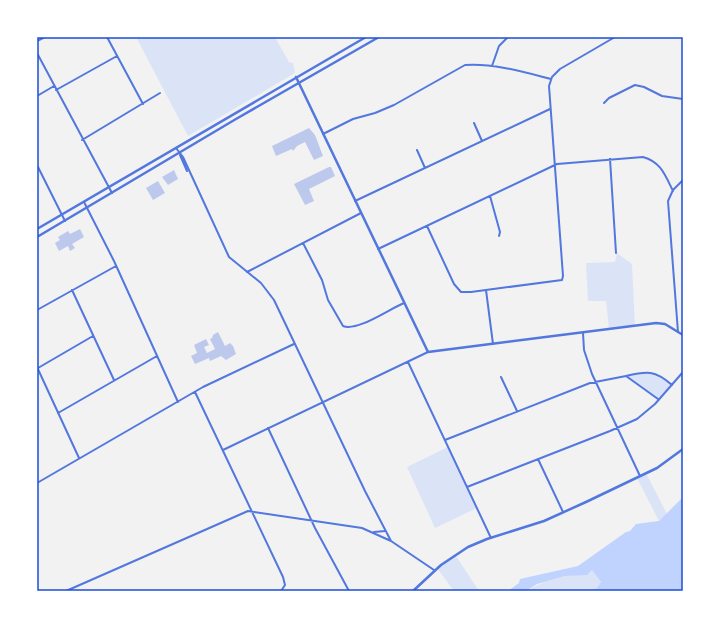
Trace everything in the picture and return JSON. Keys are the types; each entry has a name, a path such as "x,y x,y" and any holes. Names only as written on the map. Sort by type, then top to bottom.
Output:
{"street":[{"path":"37,41 45,37"},
{"path":"107,37 143,104"},
{"path":"37,228 366,37"},
{"path":"37,237 299,82 380,37"},
{"path":"492,66 499,46 508,37"},
{"path":"427,226 458,290 465,293 557,281 562,278 548,91 551,79 563,67 615,37"},
{"path":"37,53 82,140 112,192"},
{"path":"56,90 117,56"},
{"path":"323,134 353,119 375,113 394,105 462,66 475,64 492,66 551,79"},
{"path":"296,77 428,352"},
{"path":"604,103 609,98 635,85 644,86 662,96 683,99"},
{"path":"37,96 54,86"},
{"path":"82,140 160,94"},
{"path":"355,201 550,109"},
{"path":"474,123 482,141"},
{"path":"176,148 228,256 261,283 270,294 391,541"},
{"path":"416,150 425,168"},
{"path":"378,249 554,165 576,161 643,156 653,160 660,166 673,191"},
{"path":"610,159 616,253"},
{"path":"37,165 65,221"},
{"path":"678,332 668,200 673,191 683,180"},
{"path":"490,196 500,232 499,236"},
{"path":"84,202 116,266 178,402"},
{"path":"247,272 361,213"},
{"path":"303,243 322,280 328,300 343,326 355,327 404,303"},
{"path":"37,310 116,266"},
{"path":"72,290 114,380"},
{"path":"486,290 493,344"},
{"path":"222,450 428,352 656,323 665,324 683,335"},
{"path":"583,333 585,354 595,381 640,476"},
{"path":"79,458 37,368 93,336"},
{"path":"37,483 195,392 294,343"},
{"path":"58,413 157,356"},
{"path":"408,362 491,538"},
{"path":"445,440 595,381 651,372 660,376 672,385"},
{"path":"467,487 617,428 641,416 658,400 683,372"},
{"path":"626,376 658,400"},
{"path":"501,377 517,411"},
{"path":"195,392 283,577 285,587 281,591"},
{"path":"268,428 311,521 349,591"},
{"path":"413,591 434,570 458,553 491,538 544,521 564,512 657,468 683,449"},
{"path":"538,459 564,512"},
{"path":"66,591 251,511 362,528 391,541 434,570"},
{"path":"373,532 385,531"}],"shaded area":[{"path":"136,37 275,37 289,62 293,63 295,73 188,136"},
{"path":"617,253 632,264 635,326 609,329 606,301 588,301 586,263 615,262"},
{"path":"651,372 672,385 658,400 626,376"},
{"path":"448,447 477,508 435,528 407,467"},
{"path":"646,473 667,514 659,521 637,478"},
{"path":"456,556 479,591 454,591 437,568"},
{"path":"592,570 601,582 597,588 590,591 526,591 550,580 565,576 583,574"}],"water":[{"path":"683,497 683,591 590,591 597,588 601,582 592,570 587,575 565,576 537,584 526,591 508,591 519,583 520,579 578,566 626,532 630,531 636,524 659,521"}],"building":[{"path":"309,128 315,135 323,156 314,160 305,142 297,146 293,151 292,149 276,156 272,146"},
{"path":"331,167 335,176 309,189 314,201 305,205 294,184"},
{"path":"174,170 178,179 168,185 162,177"},
{"path":"158,181 165,193 153,200 146,188"},
{"path":"80,229 84,237 72,244 75,248 70,251 68,246 59,251 55,243 60,240 58,237 68,231 70,234"},
{"path":"218,332 225,346 230,343 236,354 226,360 221,356 210,361 209,358 195,364 191,356 197,353 194,345 206,339 209,345 204,347 207,353 215,349 210,339"}]}
